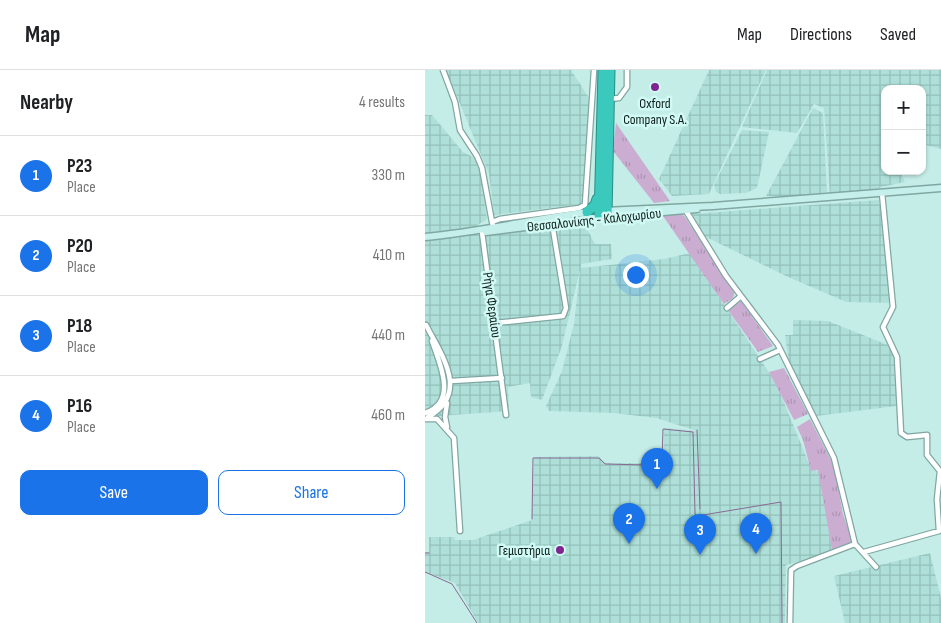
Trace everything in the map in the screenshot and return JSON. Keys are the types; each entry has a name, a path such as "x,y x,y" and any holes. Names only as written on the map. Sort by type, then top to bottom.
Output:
{"highway":[{"path":"587,212 595,205 598,196 603,70"},
{"path":"603,214 610,70"},
{"path":"598,196 603,214"}],"main road":[{"name":"Θεσσαλονίκης - Καλοχωρίου","path":"493,226 552,223 603,214 657,208 713,206 941,188"},
{"name":"Θεσσαλονίκης - Καλοχωρίου","path":"493,226 587,212 603,214 664,213 713,206"},
{"path":"425,237 478,232 493,226"}],"street":[{"path":"443,70 455,102 461,130 482,168 493,226 579,208 585,205 589,171 594,70"},
{"path":"608,98 619,98 625,92 627,70"},
{"path":"864,552 939,531 937,499 940,471 927,455 927,435 907,437 901,433 897,357 883,327 893,307 882,193"},
{"path":"587,196 598,196"},
{"path":"683,211 780,350 834,458 855,544 876,567"},
{"path":"495,323 563,316 566,308 552,223"},
{"name":"Ρήγα Φεραίου","path":"478,232 495,323 506,415"},
{"path":"727,308 741,296"},
{"path":"426,323 448,368 451,381 443,419"},
{"path":"426,323 444,378 445,390 431,411"},
{"path":"760,359 780,350"},
{"path":"451,381 502,378"},
{"path":"425,419 437,412 448,398"},
{"path":"437,412 438,403"},
{"path":"425,413 437,412 454,438 460,531"},
{"path":"425,419 435,417 443,419"},
{"path":"790,623 791,570 855,544"}],"shaded area":[{"path":"446,70 571,70 589,98 584,197 581,204 494,215 489,174"},
{"path":"709,70 766,70 709,194 672,196 659,179"},
{"path":"767,70 941,70 941,149 926,145 926,85 881,85 881,175 902,175 905,182 881,187 872,192 830,196 824,108 814,104 797,133 742,127"},
{"path":"813,108 823,113 827,192 797,197 766,196"},
{"path":"425,115 432,115 463,152 475,158 481,176 487,219 470,230 425,235"},
{"path":"742,130 769,132 757,188 746,193 720,194 716,192 714,185"},
{"path":"879,200 894,303 846,302 786,276 704,236 692,214"},
{"path":"585,225 595,244 611,244 612,259 581,264 581,268 664,259 690,253 776,383 812,471 822,471 833,552 786,565 785,623 478,623 455,583 425,572 425,552 429,552 429,537 454,537 455,540 473,540 532,520 534,457 598,456 606,463 649,463 663,457 664,428 697,431 656,418 614,413 549,411 546,406 562,371 574,324 580,270 562,346 542,400 531,397 530,383 508,387 509,411 425,417 425,239"},
{"path":"793,320 828,321 893,347 897,406 816,416 789,364 785,335 793,335"},
{"path":"930,553 941,598 941,623 845,623 834,576"}],"green space":[{"path":"616,123 670,201 654,203 613,151"},
{"path":"680,213 685,217 735,291 733,298 724,304 663,216"},
{"path":"741,301 773,346 758,352 728,310"},
{"path":"784,368 808,414 794,420 769,372"},
{"path":"810,419 834,466 843,514 852,540 850,544 832,550 818,470 811,471 803,440 797,427"}],"waterway":[{"path":"532,519 533,458 599,458 605,464 646,465 662,458 663,429 693,432 695,514 697,516 781,502 782,623"},
{"path":"697,430 700,509"},
{"path":"425,572 452,584 477,623"}],"place":[{"name":"Oxford Company S.A.","path":"655,87"},
{"name":"P23","path":"657,489"},
{"name":"P20","path":"629,544"},
{"name":"Γεμιστήρια","path":"560,550"},
{"name":"P16","path":"756,554"},
{"name":"P18","path":"700,555"}]}
